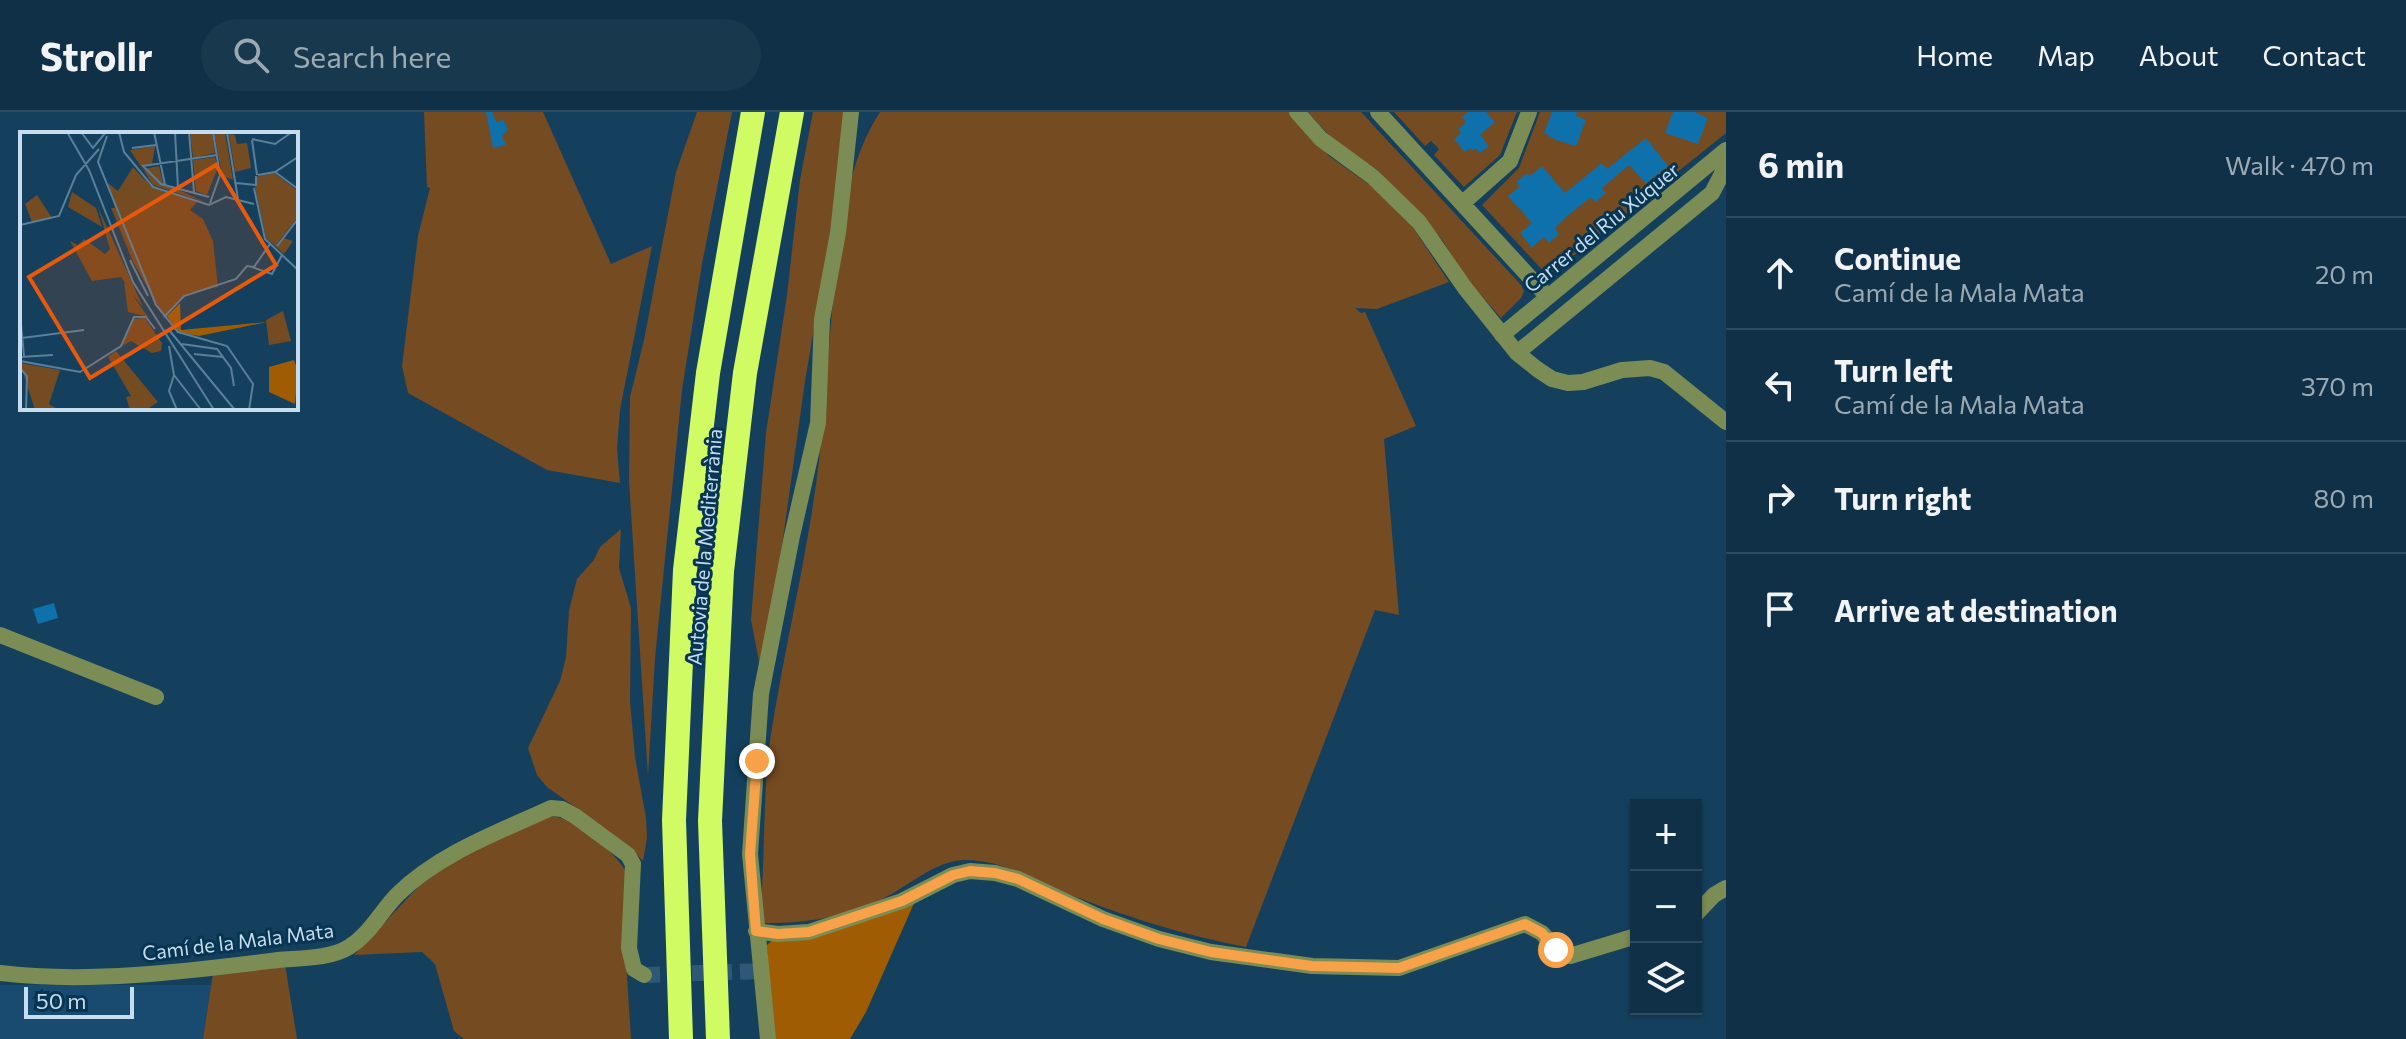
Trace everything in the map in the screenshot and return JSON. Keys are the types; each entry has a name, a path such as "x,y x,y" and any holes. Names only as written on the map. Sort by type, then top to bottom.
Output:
{"highway":[{"name":"Autovia de la Mediterrània","path":"681,1039 674,820 685,570 708,373 753,112"},
{"name":"Autovia de la Mediterrània","path":"718,1039 710,821 722,571 745,373 792,112"}],"street":[{"path":"768,1039 750,854 761,694 818,423 822,319 838,233 851,112"},
{"path":"1297,112 1321,139 1373,177 1419,222 1444,260 1517,353 1552,379 1568,383 1583,382 1637,368 1664,372 1726,422"},
{"path":"1378,112 1464,202 1547,296"},
{"path":"1464,202 1510,161 1529,112"},
{"name":"Carrer del Riu Xúquer","path":"1502,335 1726,150"},
{"path":"1517,353 1712,193 1726,166"},
{"path":"0,635 156,697"},
{"name":"Camí de la Mala Mata","path":"0,973 28,976 123,974 255,963 339,952 361,938 399,893 449,856 551,808 562,809 575,816 628,855 634,872 629,948 634,969 644,975"},
{"path":"756,931 778,934 809,932 902,901 953,875 970,871 1018,879 1103,919 1159,939 1211,952 1312,966 1399,968 1525,924 1542,933 1561,955 1570,956 1630,938"},
{"path":"1702,908 1726,888"}],"shaded area":[{"path":"424,112 543,112 611,264 652,246 620,410 617,448 620,483 547,470 408,393 402,366 418,236 430,188 427,187"},
{"path":"697,112 732,112 702,264 682,390 655,658 648,776 629,481 630,397 676,172"},
{"path":"813,112 851,112 805,381 763,682 751,620 766,433 787,295 800,180"},
{"path":"880,112 1290,112 1329,156 1398,205 1449,282 1377,309 1355,308 1361,313 1365,312 1416,426 1384,439 1399,615 1375,610 1246,947 1160,926 1076,897 1009,868 966,860 944,864 884,898 839,915 807,921 759,923 770,741 814,496 841,237 856,164"},
{"path":"1308,112 1361,112 1521,285 1524,291 1521,298 1501,318 1467,279 1442,240 1379,171 1335,142"},
{"path":"1394,112 1517,112 1500,155 1464,187 1434,155 1439,149 1431,141 1425,146"},
{"path":"1540,112 1726,112 1726,133 1548,276 1482,205 1519,168"},
{"path":"621,529 619,568 631,608 630,701 635,757 646,818 643,861 628,845 547,787 537,775 528,748 560,681 566,657 569,611 577,579 594,560 600,547"},
{"path":"550,816 581,828 612,853 625,870 631,1039 464,1039 454,1031 435,964 422,952 354,955 420,885 458,858"},
{"path":"915,901 866,1012 850,1039 772,1039 767,945 775,938"},
{"path":"285,964 297,1039 203,1039 213,973"},
{"path":"0,985 211,985 203,1039 0,1039"}],"building":[{"path":"486,112 492,112 497,123 503,119 508,129 502,136 506,145 493,148"},
{"path":"1468,112 1486,112 1495,122 1480,135 1489,146 1480,153 1476,148 1465,152 1454,139 1461,133 1458,129 1466,122 1462,117"},
{"path":"1552,112 1577,112 1576,116 1586,120 1576,146 1544,133"},
{"path":"1673,112 1694,112 1708,118 1698,144 1665,133"},
{"path":"1646,138 1668,166 1646,183 1629,165 1602,188 1606,193 1595,202 1591,197 1566,217 1555,228 1559,234 1549,243 1544,237 1532,248 1520,233 1532,223 1508,196 1520,186 1516,182 1542,166 1565,193 1602,163 1607,169"},
{"path":"54,603 58,618 38,624 33,609"}],"tunnel":[{"path":"644,975 761,971"}],"route":[{"path":"757,761 750,854 756,931 778,934 809,932 902,901 953,875 970,871 1018,879 1103,919 1159,939 1211,952 1264,960 1312,966 1399,968 1525,924 1542,933 1556,950"}]}
